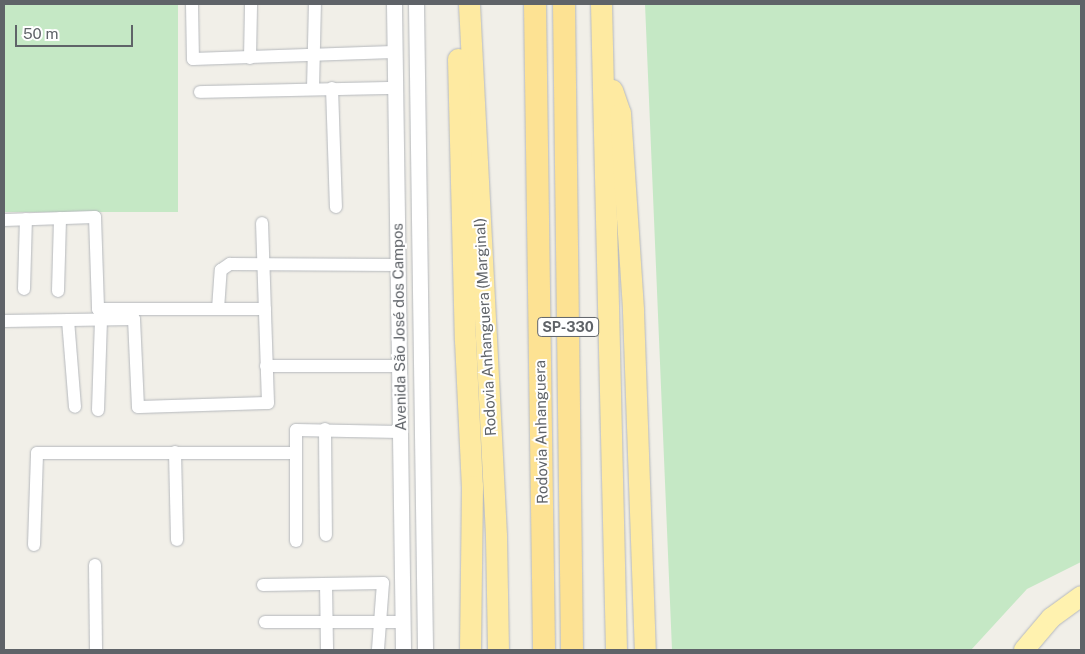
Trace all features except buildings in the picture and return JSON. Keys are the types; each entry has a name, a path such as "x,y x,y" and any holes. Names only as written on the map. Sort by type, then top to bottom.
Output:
{"highway":[{"path":"463,4 458,71 472,486 470,650"},
{"name":"Rodovia Anhanguera (Marginal)","path":"468,4 495,516 498,650"},
{"name":"Rodovia Anhanguera","path":"535,4 544,650"},
{"name":"Rodovia Anhanguera","path":"564,4 572,650"},
{"path":"601,4 604,64 616,650"},
{"path":"604,64 620,123 632,310 645,650"}],"main road":[{"path":"1024,650 1051,618 1081,596"}],"street":[{"path":"192,4 193,59 393,52"},
{"path":"250,4 250,58"},
{"path":"313,89 314,4"},
{"name":"Avenida São José dos Campos","path":"394,4 393,88 399,265 403,650"},
{"name":"Avenida São José dos Campos","path":"416,4 425,650"},
{"path":"332,88 336,207"},
{"path":"200,92 393,88"},
{"path":"4,220 95,217 98,309 265,309"},
{"path":"58,291 60,218"},
{"path":"24,289 26,219"},
{"path":"4,321 134,319 138,407 268,403 262,223"},
{"path":"218,309 224,266 262,264 399,265"},
{"path":"98,410 101,319"},
{"path":"68,320 75,407"},
{"path":"266,366 400,366"},
{"path":"296,541 296,430 325,429 400,432"},
{"path":"325,429 326,535"},
{"path":"175,452 177,540"},
{"path":"34,545 37,453 295,453"},
{"path":"95,565 96,650"},
{"path":"263,585 383,583 378,650"},
{"path":"326,584 325,622 327,650"},
{"path":"265,622 402,622"}],"green space":[{"path":"4,4 178,4 178,212 4,212"},
{"path":"645,4 1081,4 1081,562 1027,589 971,650 672,650"}]}
